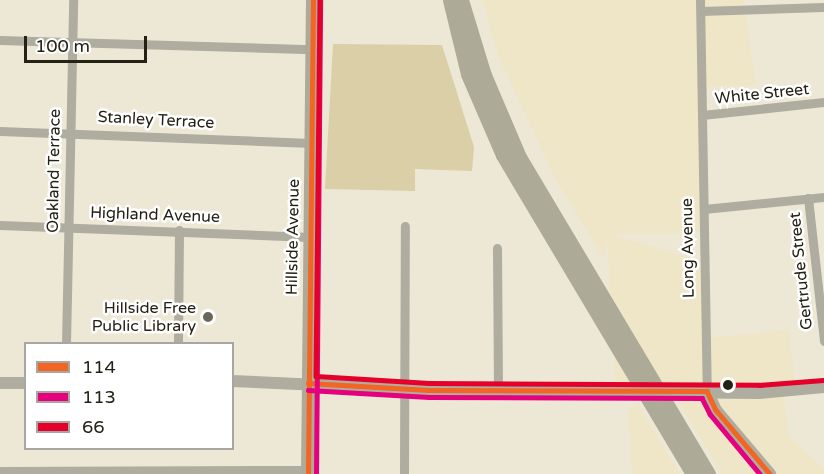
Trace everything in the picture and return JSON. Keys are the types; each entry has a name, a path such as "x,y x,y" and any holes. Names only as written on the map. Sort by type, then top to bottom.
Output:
{"highway":[{"path":"450,0 471,81 496,142 658,416 690,457 708,474"},
{"path":"461,0 481,68 509,137 592,283 674,418 690,457 693,474"}],"main road":[{"name":"Hillside Avenue","path":"308,472 313,0"}],"street":[{"name":"Oakland Terrace","path":"66,342 73,0"},
{"name":"Long Avenue","path":"700,0 707,391 716,410 770,474"},
{"path":"701,11 824,7"},
{"path":"0,40 72,39 312,49"},
{"name":"White Street","path":"702,115 824,102"},
{"name":"Stanley Terrace","path":"0,131 70,131 311,143"},
{"path":"704,209 824,197"},
{"name":"Gertrude Street","path":"808,198 824,341"},
{"name":"Highland Avenue","path":"0,225 179,230 310,237"},
{"path":"404,474 405,226"},
{"path":"178,342 179,230"},
{"path":"498,248 498,390"},
{"path":"234,381 404,388 759,393 824,387"},
{"path":"0,383 24,383"},
{"path":"0,471 308,472"}],"shaded area":[{"path":"482,0 744,0 756,85 699,88 702,233 609,234 705,262 706,338 789,330 795,383 782,385 789,436 824,469 824,474 722,474 672,391 616,390 607,239 604,259 555,178 499,59"},
{"path":"333,44 442,45 474,147 472,171 415,169 415,191 325,189"},
{"path":"638,404 680,474 632,474 628,409"}],"transit line":[{"name":"114","path":"308,474 313,0"},
{"name":"113","path":"316,474 320,0"},
{"name":"66","path":"320,0 316,376 429,383 759,385 823,380"},
{"name":"114","path":"308,383 429,390 707,391 716,410 770,474"},
{"name":"113","path":"308,390 429,397 702,398 710,414 760,474"}],"place":[{"name":"Hillside Free Public Library","path":"208,317"}]}
